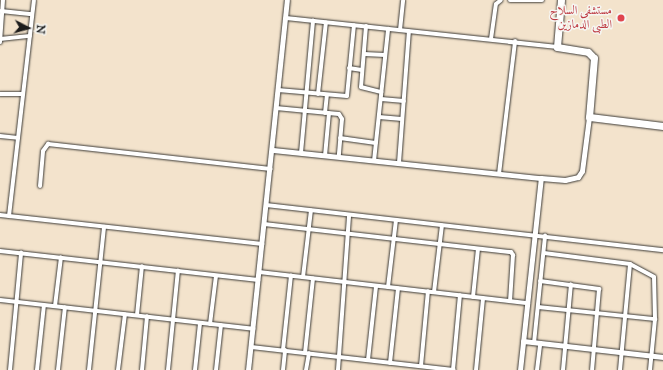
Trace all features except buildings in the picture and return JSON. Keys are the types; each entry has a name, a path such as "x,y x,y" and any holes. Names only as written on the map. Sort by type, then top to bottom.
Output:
{"highway":[{"path":"560,0 557,47 588,52 594,58 589,117 663,126"}],"street":[{"path":"3,0 0,40 30,36"},
{"path":"9,216 34,0"},
{"path":"248,370 271,169 287,0"},
{"path":"400,30 403,0"},
{"path":"491,39 496,4 501,0"},
{"path":"510,0 542,0"},
{"path":"1,11 32,14"},
{"path":"286,18 515,41 557,47"},
{"path":"301,153 313,21"},
{"path":"318,94 326,22"},
{"path":"278,90 347,96 354,25"},
{"path":"366,26 362,70 362,89 381,92"},
{"path":"374,161 388,28"},
{"path":"399,163 409,31"},
{"path":"499,174 515,41"},
{"path":"364,54 385,55"},
{"path":"349,68 362,70"},
{"path":"0,94 23,94"},
{"path":"325,156 327,95"},
{"path":"381,99 404,101"},
{"path":"276,108 327,113 341,116 339,157"},
{"path":"379,117 402,119"},
{"path":"273,150 565,180 578,177 582,171 589,117"},
{"path":"0,136 18,138"},
{"path":"340,138 376,144"},
{"path":"40,186 43,151 48,144 271,169"},
{"path":"520,370 541,178"},
{"path":"266,205 663,250"},
{"path":"303,277 311,210"},
{"path":"0,214 262,244"},
{"path":"338,370 349,214"},
{"path":"388,287 396,220"},
{"path":"264,224 478,249 513,255 510,301"},
{"path":"434,292 442,225"},
{"path":"89,370 104,227"},
{"path":"534,343 545,236"},
{"path":"473,297 478,249"},
{"path":"0,250 258,280"},
{"path":"10,370 22,253"},
{"path":"544,253 630,264 654,277 655,320 650,370"},
{"path":"55,306 62,257"},
{"path":"620,370 623,352 624,317 630,264"},
{"path":"137,315 142,266"},
{"path":"168,370 178,270"},
{"path":"259,272 528,302"},
{"path":"283,370 291,275"},
{"path":"210,324 216,276"},
{"path":"306,370 314,278"},
{"path":"540,281 599,289 592,370"},
{"path":"563,370 571,284"},
{"path":"368,360 376,286"},
{"path":"390,363 398,288"},
{"path":"418,367 428,292"},
{"path":"251,347 454,370 460,295"},
{"path":"476,370 483,298"},
{"path":"0,300 253,329"},
{"path":"37,370 44,305"},
{"path":"58,370 65,307"},
{"path":"538,307 655,320"},
{"path":"118,370 125,314"},
{"path":"142,370 147,316"},
{"path":"195,370 200,323"},
{"path":"216,370 221,325"},
{"path":"523,341 663,357"},
{"path":"537,370 540,344"}],"place":[{"name":"مستشفى السلاح الطبى الدمازين","path":"621,18"}]}
